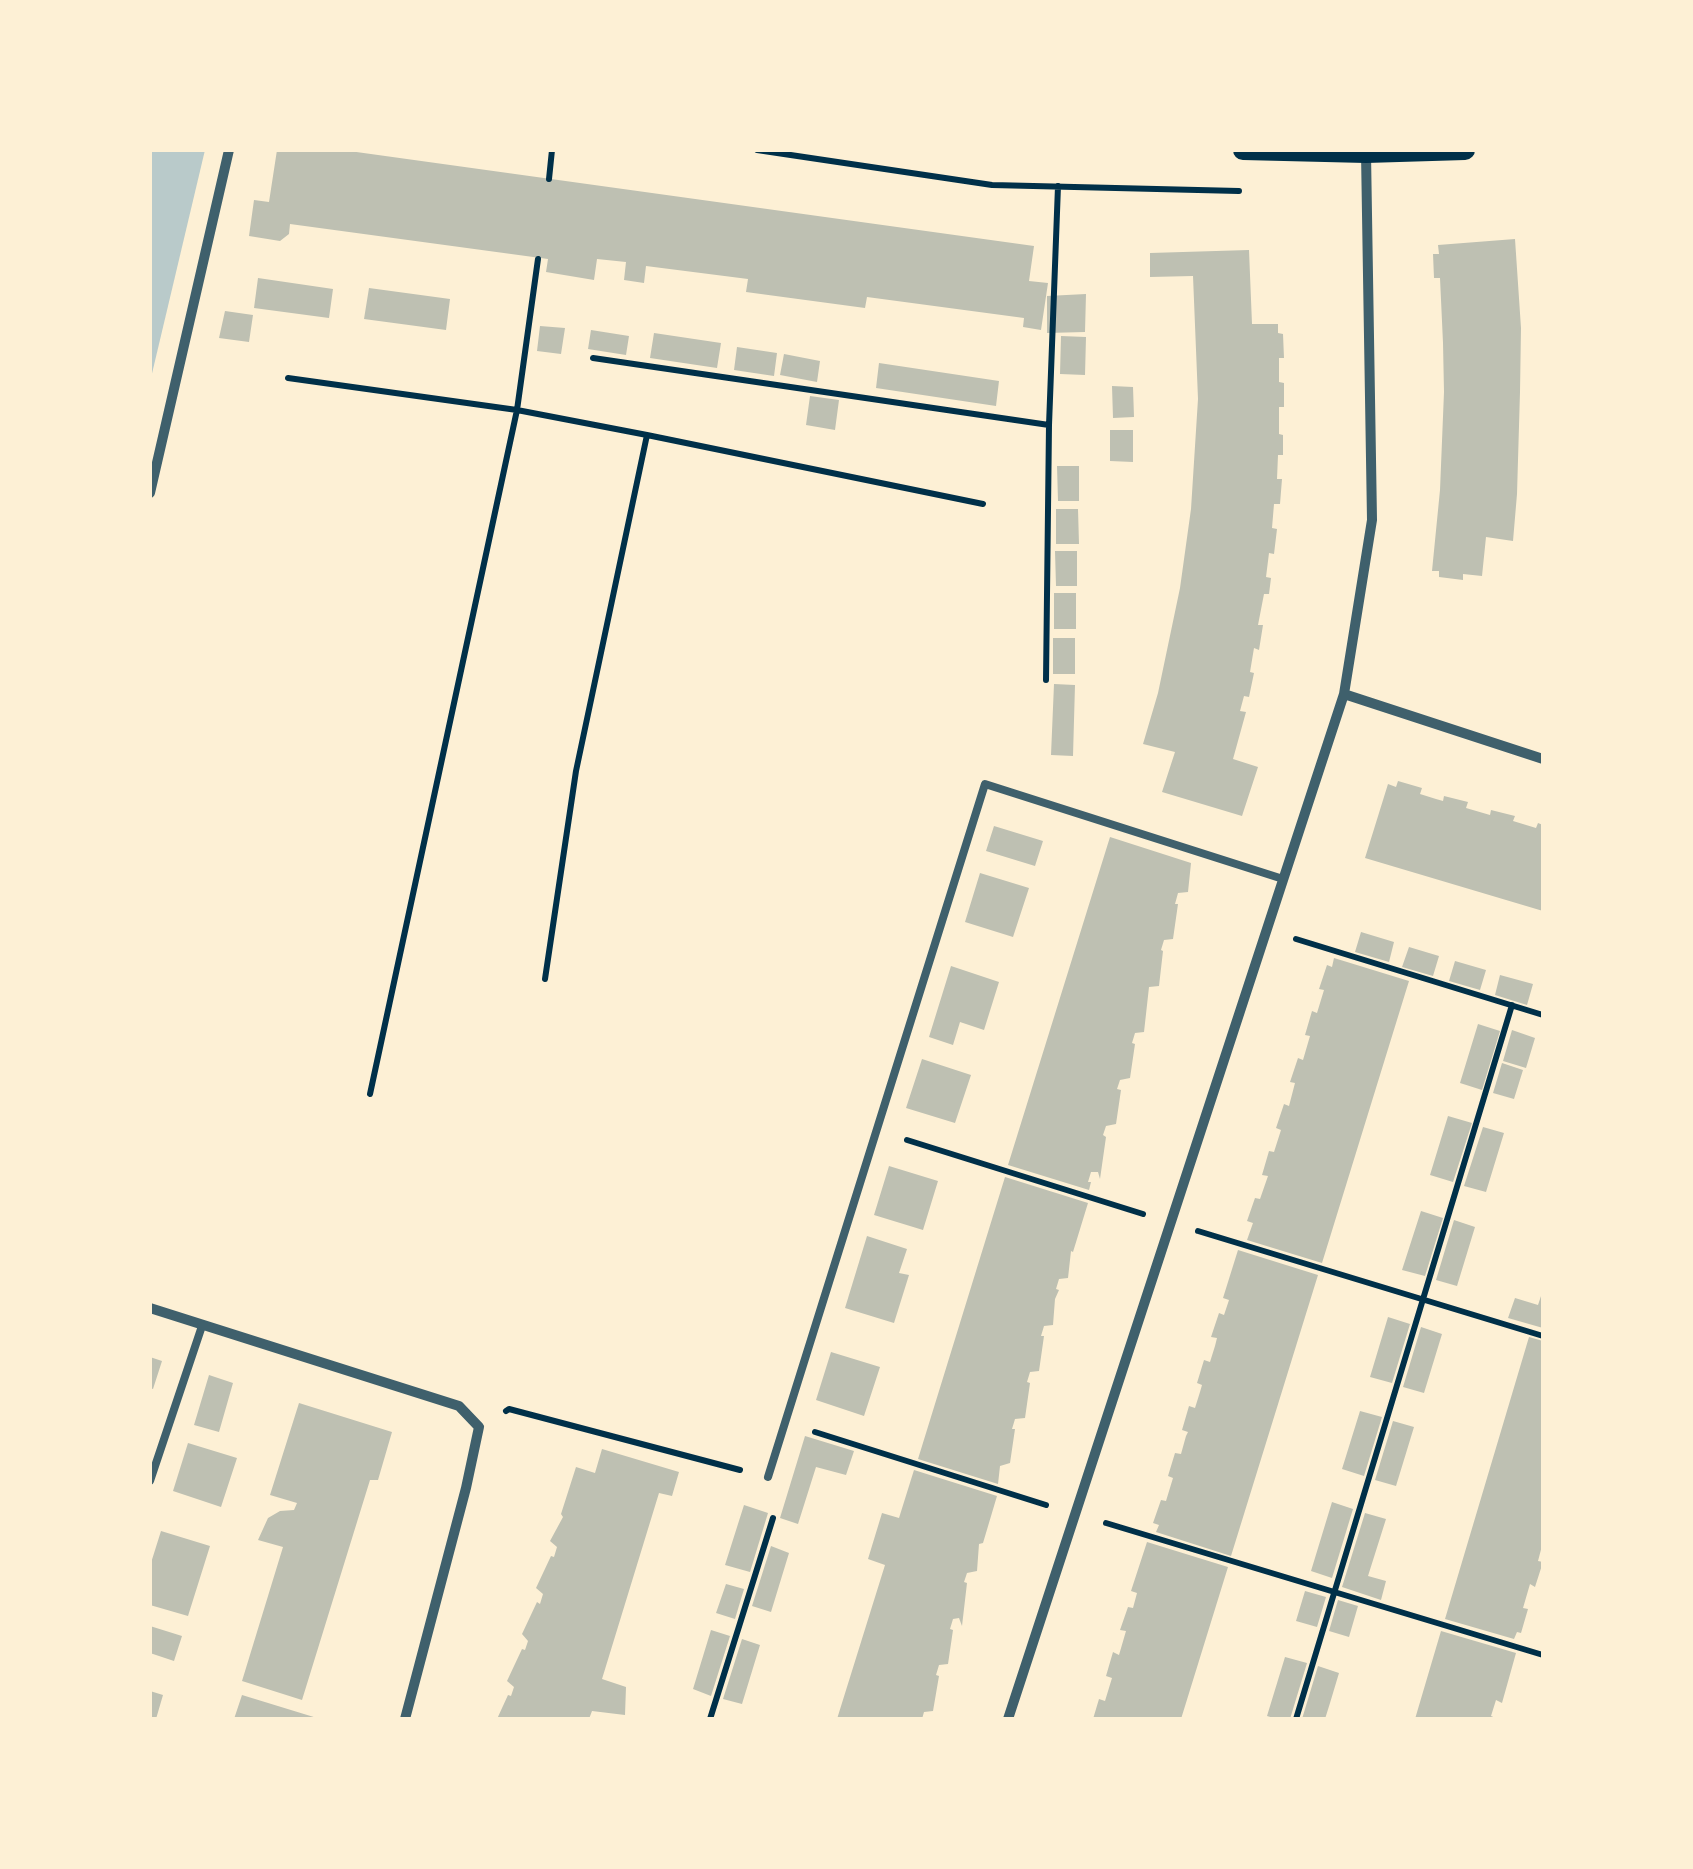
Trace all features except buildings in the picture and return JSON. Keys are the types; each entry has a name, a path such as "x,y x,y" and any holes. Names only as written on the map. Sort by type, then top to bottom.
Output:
{"main road":[{"path":"1243,150 1366,154 1464,150"}],"street":[{"path":"150,493 229,150"},
{"path":"1008,1719 1344,694 1372,520 1366,154"},
{"path":"1344,694 1543,759"},
{"path":"150,1308 459,1406 479,1427 405,1719"}],"lane":[{"path":"768,1477 985,784 1283,878"},
{"path":"150,1481 202,1326"}],"path":[{"path":"549,178 552,150"},
{"path":"757,150 992,184 1245,191"},
{"path":"1046,680 1058,186"},
{"path":"370,1094 517,410 538,259"},
{"path":"593,358 1050,425"},
{"path":"288,378 517,410 983,504"},
{"path":"545,979 576,772 647,435"},
{"path":"1266,930 1543,1015"},
{"path":"1296,1719 1512,1006"},
{"path":"877,1131 1543,1336"},
{"path":"479,1427 510,1409 768,1477"},
{"path":"785,1422 1074,1514 1543,1655"},
{"path":"710,1719 773,1518"}],"shaded area":[{"path":"150,150 205,150 150,382"}]}
